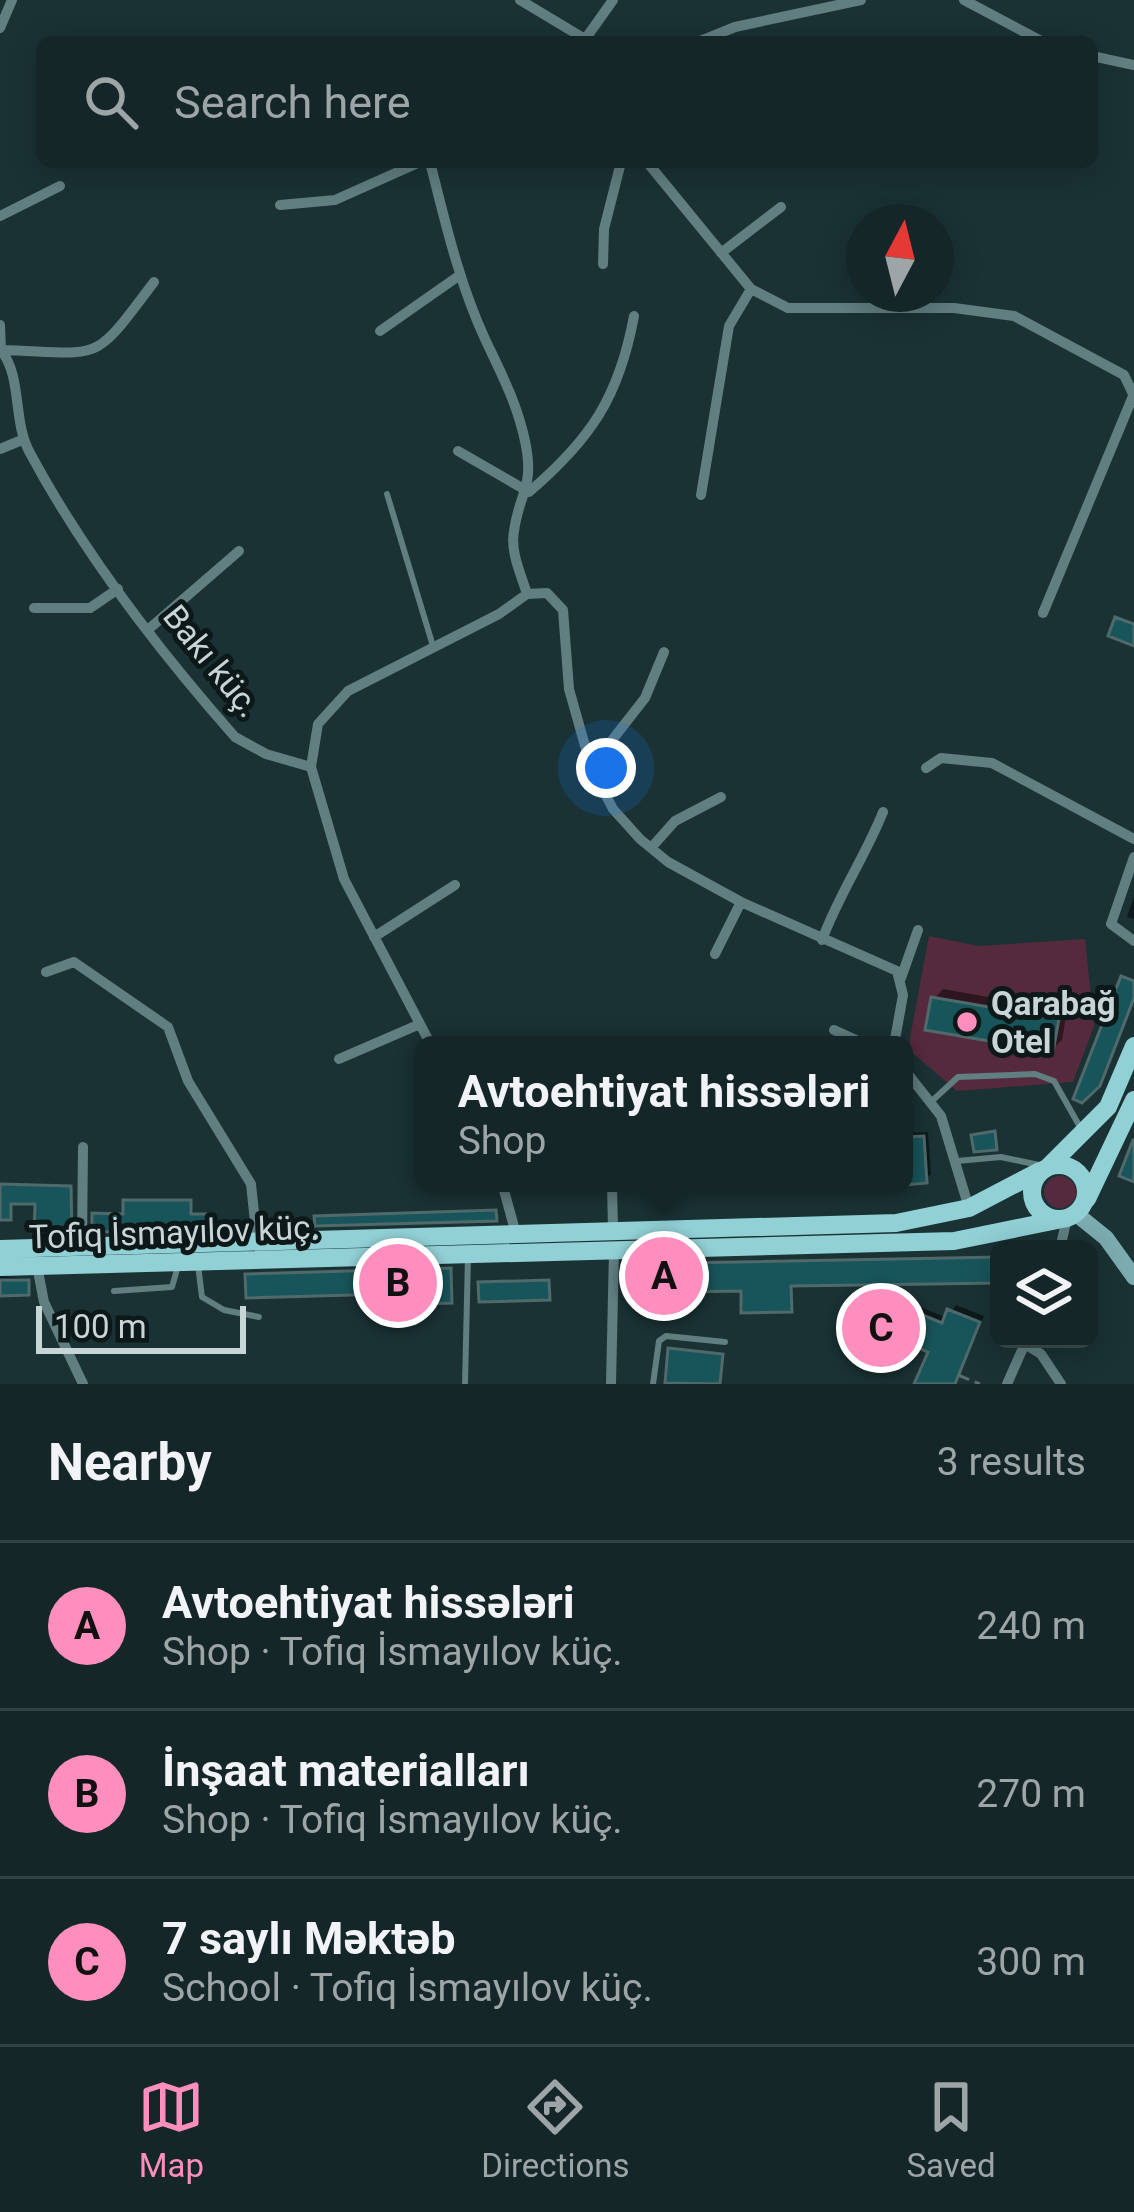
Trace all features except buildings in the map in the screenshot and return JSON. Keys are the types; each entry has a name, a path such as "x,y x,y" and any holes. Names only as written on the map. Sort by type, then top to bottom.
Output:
{"main road":[{"path":"0,1249 36,1257 82,1247 257,1241 336,1248 516,1234 614,1241 896,1223 969,1208 1044,1169 1108,1107 1134,1046"},
{"path":"1074,1213 1085,1185 1078,1172 1064,1165 1044,1169 1032,1187 1035,1205 1049,1217 1074,1213 1101,1178 1134,1100"},
{"name":"Tofiq İsmayılov küç.","path":"0,1267 36,1257 188,1262 336,1248 468,1256 614,1241 954,1241 1074,1213"}],"street":[{"path":"0,28 12,0"},
{"path":"520,0 582,36"},
{"path":"553,15 555,0"},
{"path":"590,36 613,0"},
{"path":"714,36 861,0"},
{"path":"964,0 1031,36"},
{"path":"1098,57 1134,65"},
{"path":"280,205 335,200 407,168"},
{"path":"432,168 460,275 485,340 506,375 526,444 529,492 514,530 527,594"},
{"path":"603,264 604,229 619,168"},
{"path":"651,168 752,290 788,308 954,308 1014,316 1124,375 1134,396 1043,613"},
{"path":"0,216 60,185"},
{"path":"721,253 781,207"},
{"path":"380,331 460,275"},
{"path":"1,349 99,350 154,282"},
{"path":"701,495 729,326 752,290"},
{"path":"529,492 578,449 611,397 634,316"},
{"name":"Bakı küç.","path":"0,325 22,440 118,589 236,737 266,754 311,766"},
{"path":"0,449 22,440"},
{"path":"458,451 529,492"},
{"path":"151,628 239,551"},
{"path":"34,608 89,608 118,589"},
{"path":"426,1036 344,879 311,766 318,724 336,700 527,594 547,593 563,610 569,689 591,767 613,809 651,848 741,902 890,967 901,978"},
{"path":"591,767 645,698 664,652"},
{"path":"926,768 940,758 992,764 1134,839"},
{"path":"651,848 675,820 721,797"},
{"path":"822,940 840,892 862,866 883,812"},
{"path":"1134,856 1111,924 1134,941"},
{"path":"374,937 455,885"},
{"path":"715,954 741,902"},
{"path":"895,1036 901,978 918,930"},
{"path":"46,973 74,962 168,1028 188,1081 251,1184 257,1241"},
{"path":"339,1059 420,1024"},
{"path":"834,1030 847,1036"},
{"path":"913,1082 933,1100 969,1208"},
{"path":"82,1247 83,1147"},
{"path":"504,1192 516,1234"},
{"path":"611,1384 612,1192"},
{"path":"1064,1240 1074,1213 1106,1238 1134,1277"},
{"path":"36,1257 44,1302 83,1384"},
{"path":"1007,1384 1023,1348"},
{"path":"1034,1348 1061,1384"}],"lane":[{"path":"387,494 434,646"},
{"path":"933,1100 958,1077 1046,1077 1054,1081 1084,1135"},
{"path":"954,1162 1001,1156 1044,1169"},
{"path":"465,1384 468,1256"},
{"path":"114,1291 172,1287 188,1262"},
{"path":"188,1262 202,1298 259,1317"},
{"path":"653,1384 659,1341 666,1336 725,1342"}],"path":[{"path":"958,1375 980,1384"}],"shaded area":[{"path":"929,936 978,946 1085,939 1094,1026 1073,1082 957,1091 913,1053 910,1036"},
{"path":"1060,1176 1071,1181 1076,1192 1071,1203 1060,1208 1049,1203 1044,1192 1049,1181"}],"place":[{"name":"Qarabağ Otel","path":"967,1022"},
{"name":"Avtoehtiyat hissələri","path":"664,1276"},
{"name":"İnşaat materialları","path":"398,1283"},
{"name":"7 saylı Məktəb","path":"881,1328"}]}
